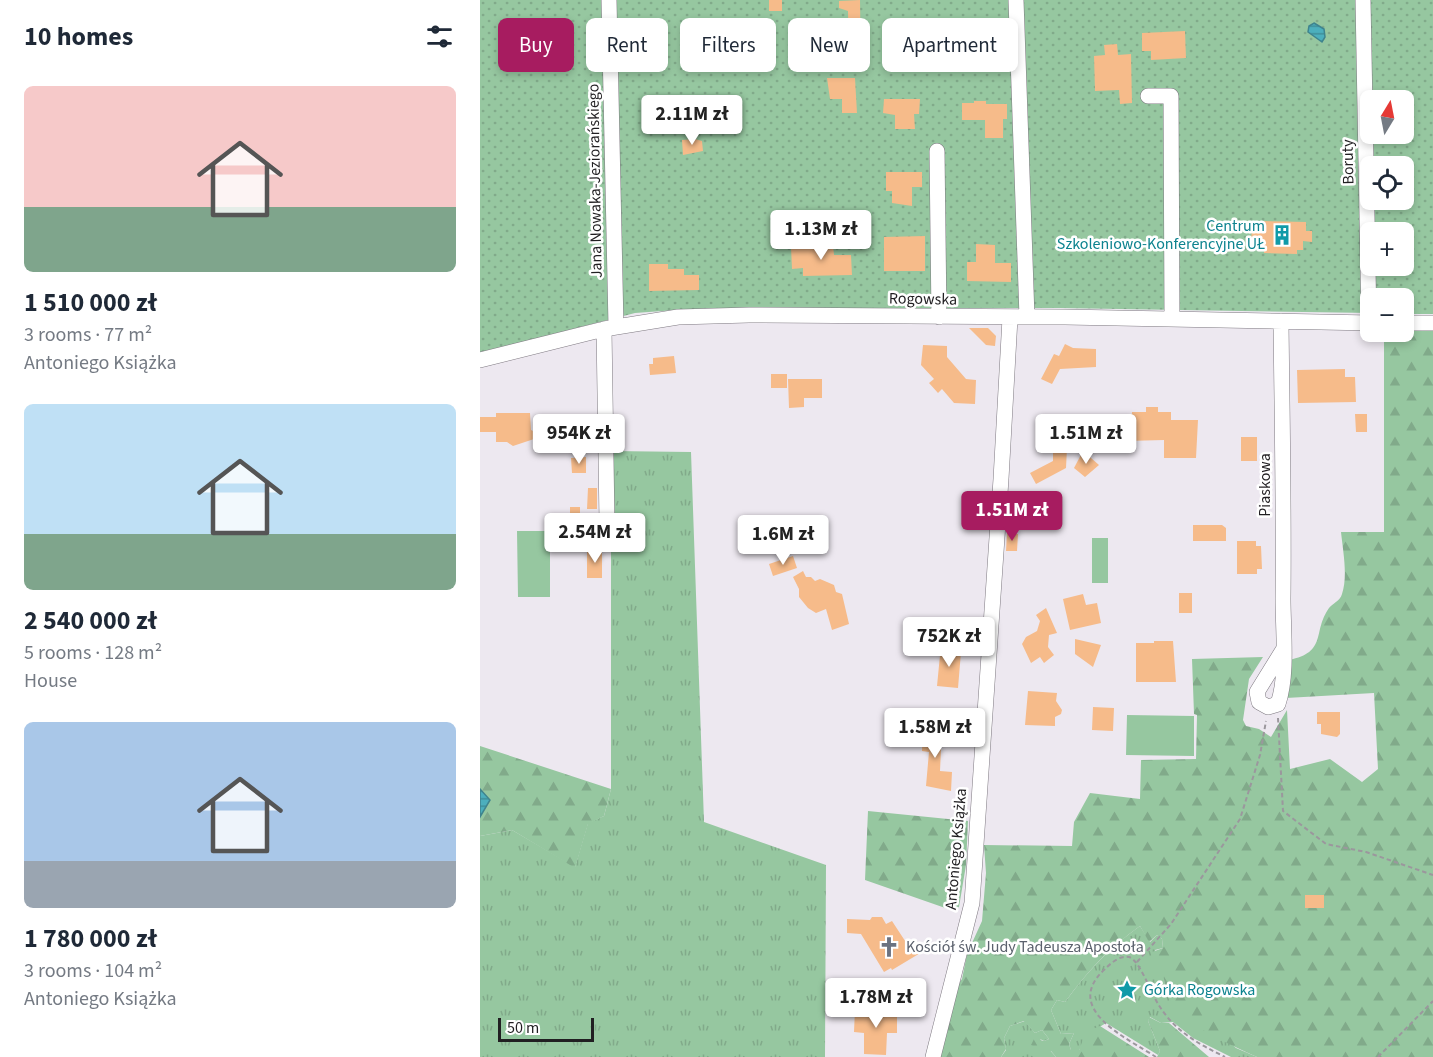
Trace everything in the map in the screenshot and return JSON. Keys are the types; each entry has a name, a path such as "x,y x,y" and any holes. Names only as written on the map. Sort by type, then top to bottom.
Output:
{"street":[{"name":"Jana Nowaka-Jeziorańskiego","path":"607,522 610,328 609,0"},
{"path":"1016,0 1026,317"},
{"name":"Boruty","path":"1363,0 1369,288"},
{"path":"1148,96 1171,96 1172,318"},
{"path":"937,151 939,317"},
{"name":"Rogowska","path":"480,360 610,328 678,317 1172,318 1360,323"},
{"name":"Antoniego Książka","path":"933,1057 972,903 1010,318"},
{"name":"Piaskowa","path":"1275,705 1282,682 1283,650 1281,321"},
{"path":"1414,323 1433,323"},
{"path":"1275,705 1260,702 1257,692 1283,650"}],"path":[{"path":"1275,705 1283,811 1326,843 1366,852 1433,875"},
{"path":"1137,962 1171,924 1240,819 1260,755 1264,726 1275,705"},
{"path":"1156,1057 1100,1019 1090,1001 1095,982 1107,967 1125,957 1137,962 1152,995 1168,1020 1187,1037 1225,1057"},
{"path":"1378,1057 1433,1001"}],"green space":[{"path":"480,0 1433,0 1433,314 1414,314 1414,288 1360,288 1360,313 1058,308 690,309 635,313 480,353"},
{"path":"1433,330 1433,1057 1257,1057 1195,1025 1175,1006 1168,996 1161,968 1154,968 1151,961 1152,952 1163,948 1162,939 1157,935 1149,942 1140,926 1099,961 1065,1002 1057,1000 1051,1010 1061,1034 1074,1033 1069,1044 1071,1050 1079,1050 1086,1032 1100,1026 1149,1057 1056,1057 1051,1051 1043,1051 1031,1045 1034,1039 1044,1041 1049,1039 1042,1030 1035,1033 1024,1021 1010,1026 1004,1038 1006,1049 1001,1057 939,1057 956,987 962,979 967,954 982,921 986,873 984,845 1072,846 1074,822 1090,793 1140,799 1141,760 1196,759 1197,715 1194,714 1192,659 1263,657 1249,679 1243,720 1246,726 1259,729 1271,737 1287,710 1290,769 1330,759 1362,782 1378,769 1374,693 1286,698 1289,660 1309,652 1314,646 1324,617 1342,594 1345,571 1341,532 1384,532 1384,342 1414,342 1414,331"},
{"path":"611,451 691,452 704,822 826,865 825,1057 480,1057 480,836 512,830 575,867 588,823 604,816 611,789"},
{"path":"517,531 550,531 550,597 518,597"},
{"path":"1092,538 1108,538 1108,583 1092,583"},
{"path":"1127,715 1194,716 1194,756 1126,755"},
{"path":"480,746 611,789 604,816 588,824 575,868 512,830 480,836"},
{"path":"868,811 968,821 966,865 959,907 951,910 865,880"},
{"path":"1140,926 1150,942 1157,935 1162,939 1163,948 1155,950 1164,973 1165,987 1236,1048 1257,1057 1231,1057 1193,1038 1173,1022 1161,1023 1150,1017 1148,1021 1160,1051 1158,1055 1106,1023 1093,1031 1079,1050 1071,1050 1069,1044 1074,1033 1061,1034 1051,1010 1057,1000 1065,1002 1100,961"},
{"path":"1149,1017 1161,1023 1169,1023 1209,1057 1157,1057 1160,1051 1148,1021"},
{"path":"1025,1021 1035,1033 1042,1030 1049,1039 1044,1041 1040,1039 1056,1057 1001,1057 1006,1050 1004,1038 1010,1026"}],"water":[{"path":"1314,23 1324,29 1325,37 1322,42 1308,32 1309,26"},
{"path":"480,789 490,800 480,817"}],"building":[{"path":"769,0 782,0 782,11 769,11"},
{"path":"860,0 860,18 848,18 848,11 839,8 839,1"},
{"path":"1185,31 1186,58 1151,60 1151,51 1142,51 1142,33"},
{"path":"1117,44 1118,55 1131,54 1132,103 1120,104 1119,90 1095,91 1094,56 1105,55 1104,45"},
{"path":"827,78 855,78 857,113 842,113 842,99 830,99"},
{"path":"884,99 920,99 919,114 914,114 915,129 895,129 895,115 883,113"},
{"path":"974,101 986,101 986,104 1007,104 1007,119 1003,119 1003,138 985,138 985,120 962,120 962,103 974,103"},
{"path":"682,140 702,141 703,151 683,155"},
{"path":"886,172 922,172 922,187 912,187 912,206 892,203 892,191 886,191"},
{"name":"Centrum Szkoleniowo-Konferencyjne UŁ","path":"1258,221 1306,222 1306,231 1312,231 1312,242 1303,241 1303,250 1297,250 1297,254 1264,253 1264,248 1259,248 1259,240 1251,240 1252,230 1258,230"},
{"path":"925,236 925,271 884,271 884,237"},
{"path":"976,244 995,245 995,263 1011,263 1011,282 967,281 967,262 976,262"},
{"path":"833,245 834,255 851,255 852,275 803,276 803,268 792,269 791,247"},
{"path":"649,264 668,264 668,269 684,269 684,275 699,275 699,290 649,291"},
{"path":"969,328 988,328 996,336 995,346 986,345"},
{"path":"1065,344 1073,348 1096,349 1096,367 1060,369 1052,384 1041,379 1054,354 1059,356"},
{"path":"923,345 947,346 947,357 966,379 976,380 975,404 954,403 942,389 938,393 929,383 934,379 921,365"},
{"path":"674,356 676,373 650,375 649,364 653,364 653,358"},
{"path":"1345,369 1345,377 1355,377 1356,402 1298,403 1297,370"},
{"path":"771,374 787,374 787,388 771,388"},
{"path":"788,379 822,379 822,398 804,398 804,407 789,408"},
{"path":"1146,407 1158,407 1158,412 1171,412 1171,420 1198,420 1196,458 1164,458 1164,440 1126,441 1127,431 1131,430 1132,412 1146,412"},
{"path":"496,413 530,413 531,430 543,436 513,446 507,442 496,442 496,432 480,432 480,417 496,417"},
{"path":"1355,414 1367,414 1367,432 1356,432"},
{"path":"588,420 596,420 596,430 589,430"},
{"path":"1241,437 1257,437 1257,461 1241,461"},
{"path":"1067,448 1066,468 1036,484 1030,473 1053,461 1053,451"},
{"path":"1083,451 1099,465 1085,477 1074,468"},
{"path":"586,457 586,473 572,473 571,458"},
{"path":"588,488 597,488 597,509 587,509"},
{"path":"570,507 580,507 580,520 570,520"},
{"path":"1193,525 1222,525 1226,528 1226,541 1193,541"},
{"path":"1007,533 1018,534 1017,551 1006,551"},
{"path":"1237,541 1256,541 1256,546 1261,546 1262,569 1257,569 1257,574 1237,574"},
{"path":"587,550 602,550 602,578 587,578"},
{"path":"793,556 797,568 773,576 769,564"},
{"path":"803,571 806,577 811,577 815,581 820,579 834,585 836,592 842,594 849,624 832,630 826,609 816,613 808,608 799,597 799,589 793,577"},
{"path":"1179,593 1192,593 1192,613 1179,613"},
{"path":"1083,594 1086,605 1097,603 1101,623 1070,630 1063,599"},
{"path":"1046,608 1057,633 1049,635 1048,647 1054,655 1044,663 1040,657 1031,663 1022,644 1026,637 1037,631 1040,621 1036,615"},
{"path":"1075,639 1101,645 1093,667 1075,654"},
{"path":"1154,641 1173,641 1176,682 1136,682 1136,643 1154,643"},
{"path":"941,645 951,645 951,651 961,652 958,688 937,686"},
{"path":"1028,691 1057,693 1056,701 1062,710 1061,714 1055,717 1055,726 1025,725"},
{"path":"1093,707 1114,708 1113,731 1092,730"},
{"path":"1317,712 1340,712 1340,734 1337,737 1321,734 1321,724 1317,724"},
{"path":"923,726 942,727 940,771 952,772 951,791 926,786 929,752 922,751"},
{"path":"1305,895 1324,895 1324,908 1305,908"},
{"name":"Kościół św. Judy Tadeusza Apostoła","path":"872,917 882,917 886,924 892,921 911,950 922,952 892,970 891,968 884,972 861,934 847,933 847,919 870,920"},
{"path":"855,1009 897,1010 897,1033 887,1033 886,1055 864,1054 864,1033 854,1032"}],"place":[{"name":"Centrum Szkoleniowo-Konferencyjne UŁ","path":"1282,235"},
{"name":"Kościół św. Judy Tadeusza Apostoła","path":"889,947"},
{"name":"Górka Rogowska","path":"1127,990"}]}
